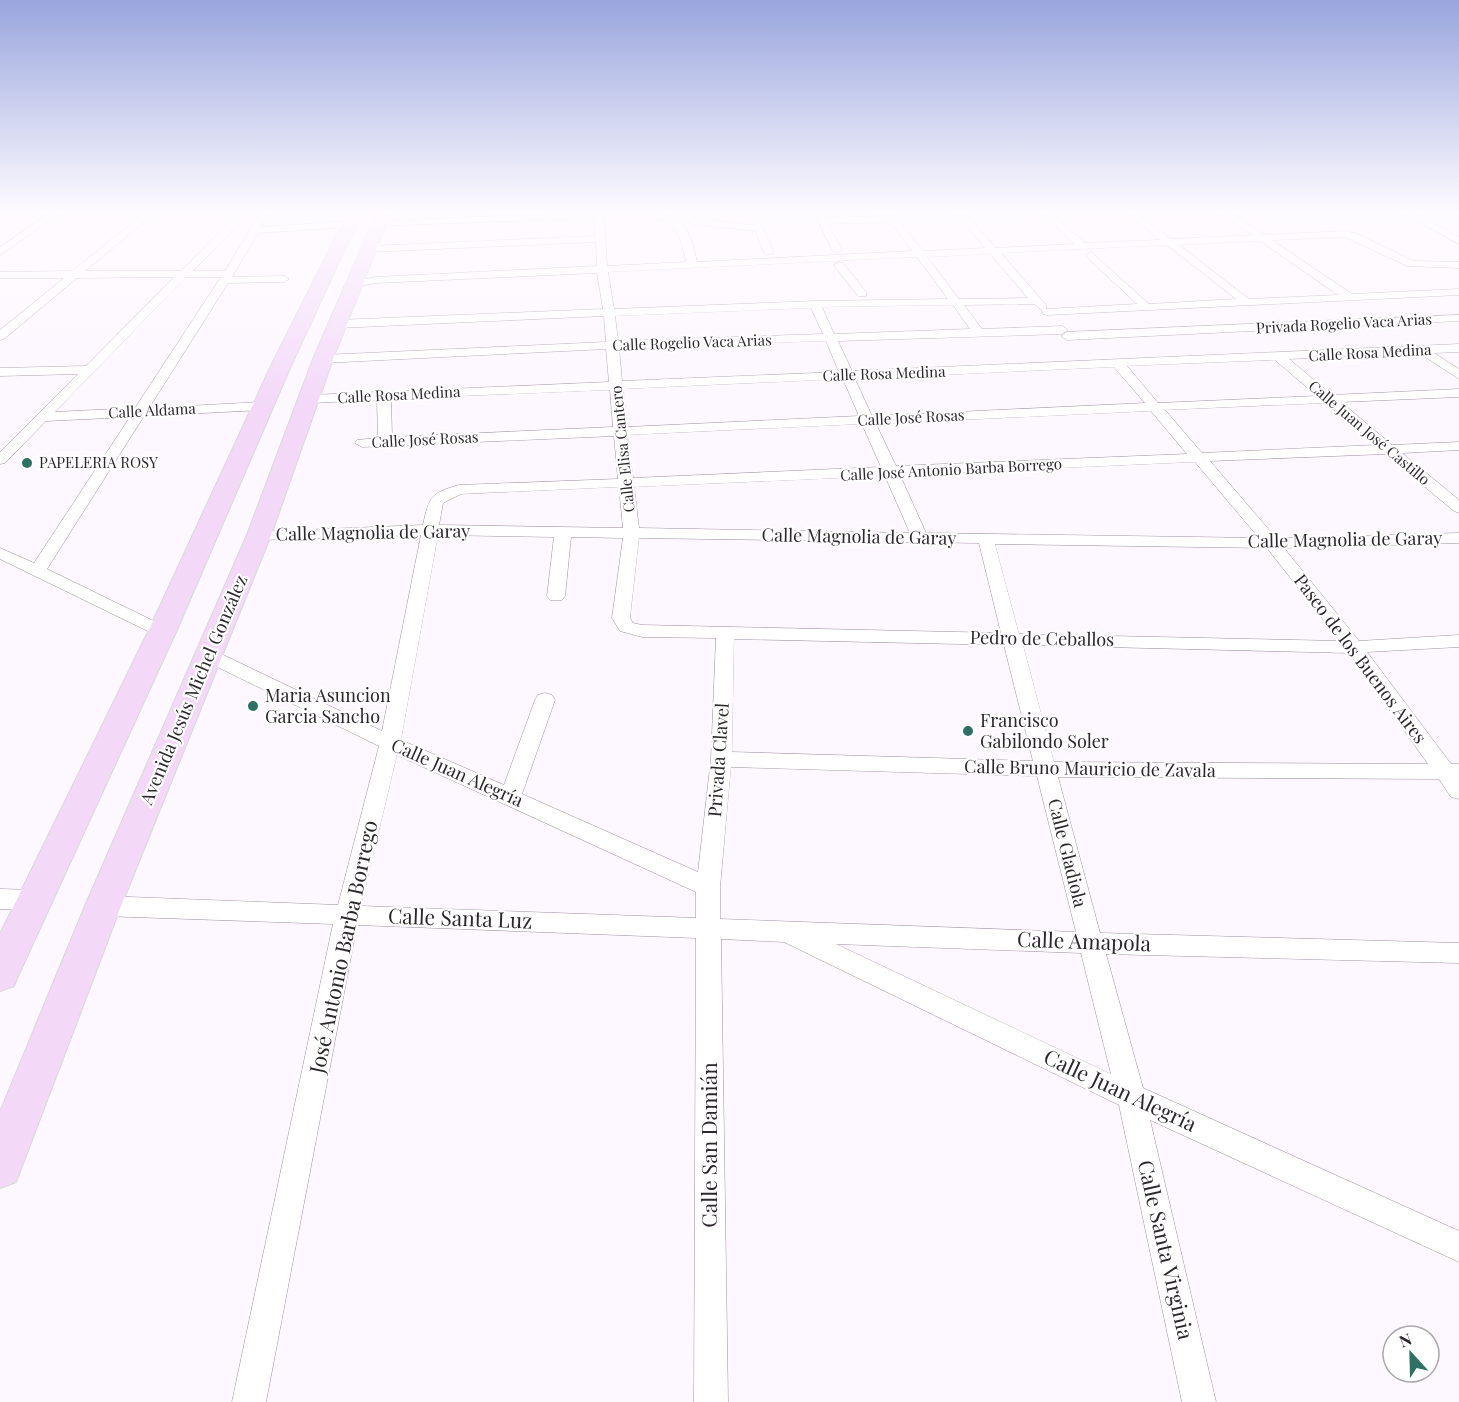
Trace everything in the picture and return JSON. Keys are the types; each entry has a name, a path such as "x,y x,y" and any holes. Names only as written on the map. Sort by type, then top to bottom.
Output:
{"main road":[{"path":"0,974 162,632 280,368 335,277"},
{"name":"Avenida Jesús Michel González","path":"0,1166 103,906 259,535 355,277"},
{"path":"280,368 305,348 329,294 353,284"}],"street":[{"path":"0,336 71,277"},
{"path":"0,460 181,277"},
{"path":"37,571 227,277"},
{"path":"239,277 284,279"},
{"path":"353,284 517,277"},
{"name":"Calle Elisa Cantero","path":"603,277 609,311 625,483 632,533 621,618 626,627"},
{"path":"849,277 862,294"},
{"path":"937,277 979,333"},
{"path":"1016,277 1092,365"},
{"path":"1115,277 1146,307"},
{"path":"1214,277 1246,302"},
{"path":"1320,277 1349,297"},
{"path":"1047,312 1459,292"},
{"path":"338,324 815,304 1036,301"},
{"path":"815,304 921,538"},
{"path":"1197,304 1263,358"},
{"name":"Privada Rogelio Vaca Arias","path":"1228,330 1459,318"},
{"name":"Calle Rogelio Vaca Arias","path":"323,359 612,345 979,333 1228,330"},
{"name":"Calle Rosa Medina","path":"310,399 1459,348"},
{"path":"1422,350 1459,375"},
{"name":"Calle Juan José Castillo","path":"1279,357 1459,508"},
{"name":"Paseo de los Buenos Aires","path":"1119,364 1272,543 1452,772 1459,791"},
{"path":"0,372 87,370"},
{"name":"Calle José Rosas","path":"362,443 1459,393"},
{"path":"384,396 385,442"},
{"name":"Calle Aldama","path":"42,417 263,406"},
{"name":"Calle José Antonio Barba Borrego","path":"444,495 459,490 892,473 1459,446"},
{"name":"José Antonio Barba Borrego","path":"249,1402 347,915 390,743 436,501 444,495"},
{"name":"Calle Magnolia de Garay","path":"259,535 431,530 1272,543 1459,538"},
{"path":"556,596 563,532"},
{"name":"Calle Gladiola","path":"986,540 1131,1097"},
{"path":"0,554 162,632"},
{"name":"Pedro de Ceballos","path":"626,627 642,631 1354,647 1459,641"},
{"name":"Privada Clavel","path":"708,887 721,759 725,633"},
{"name":"Calle Juan Alegría","path":"208,656 390,743 708,887"},
{"path":"510,797 545,700"},
{"name":"Calle Bruno Mauricio de Zavala","path":"721,759 1045,770 1452,772"},
{"name":"Calle San Damián","path":"708,887 711,1402"},
{"path":"0,899 34,900"},
{"name":"Calle Santa Luz","path":"103,906 709,928"},
{"name":"Calle Amapola","path":"709,928 1090,943 1459,952"},
{"name":"Calle Juan Alegría","path":"784,930 1131,1097 1459,1247"},
{"name":"Calle Santa Virginia","path":"1131,1097 1199,1402"}],"place":[{"name":"PAPELERIA ROSY","path":"27,463"},
{"name":"Maria Asuncion Garcia Sancho","path":"253,706"},
{"name":"Francisco Gabilondo Soler","path":"968,731"}]}
